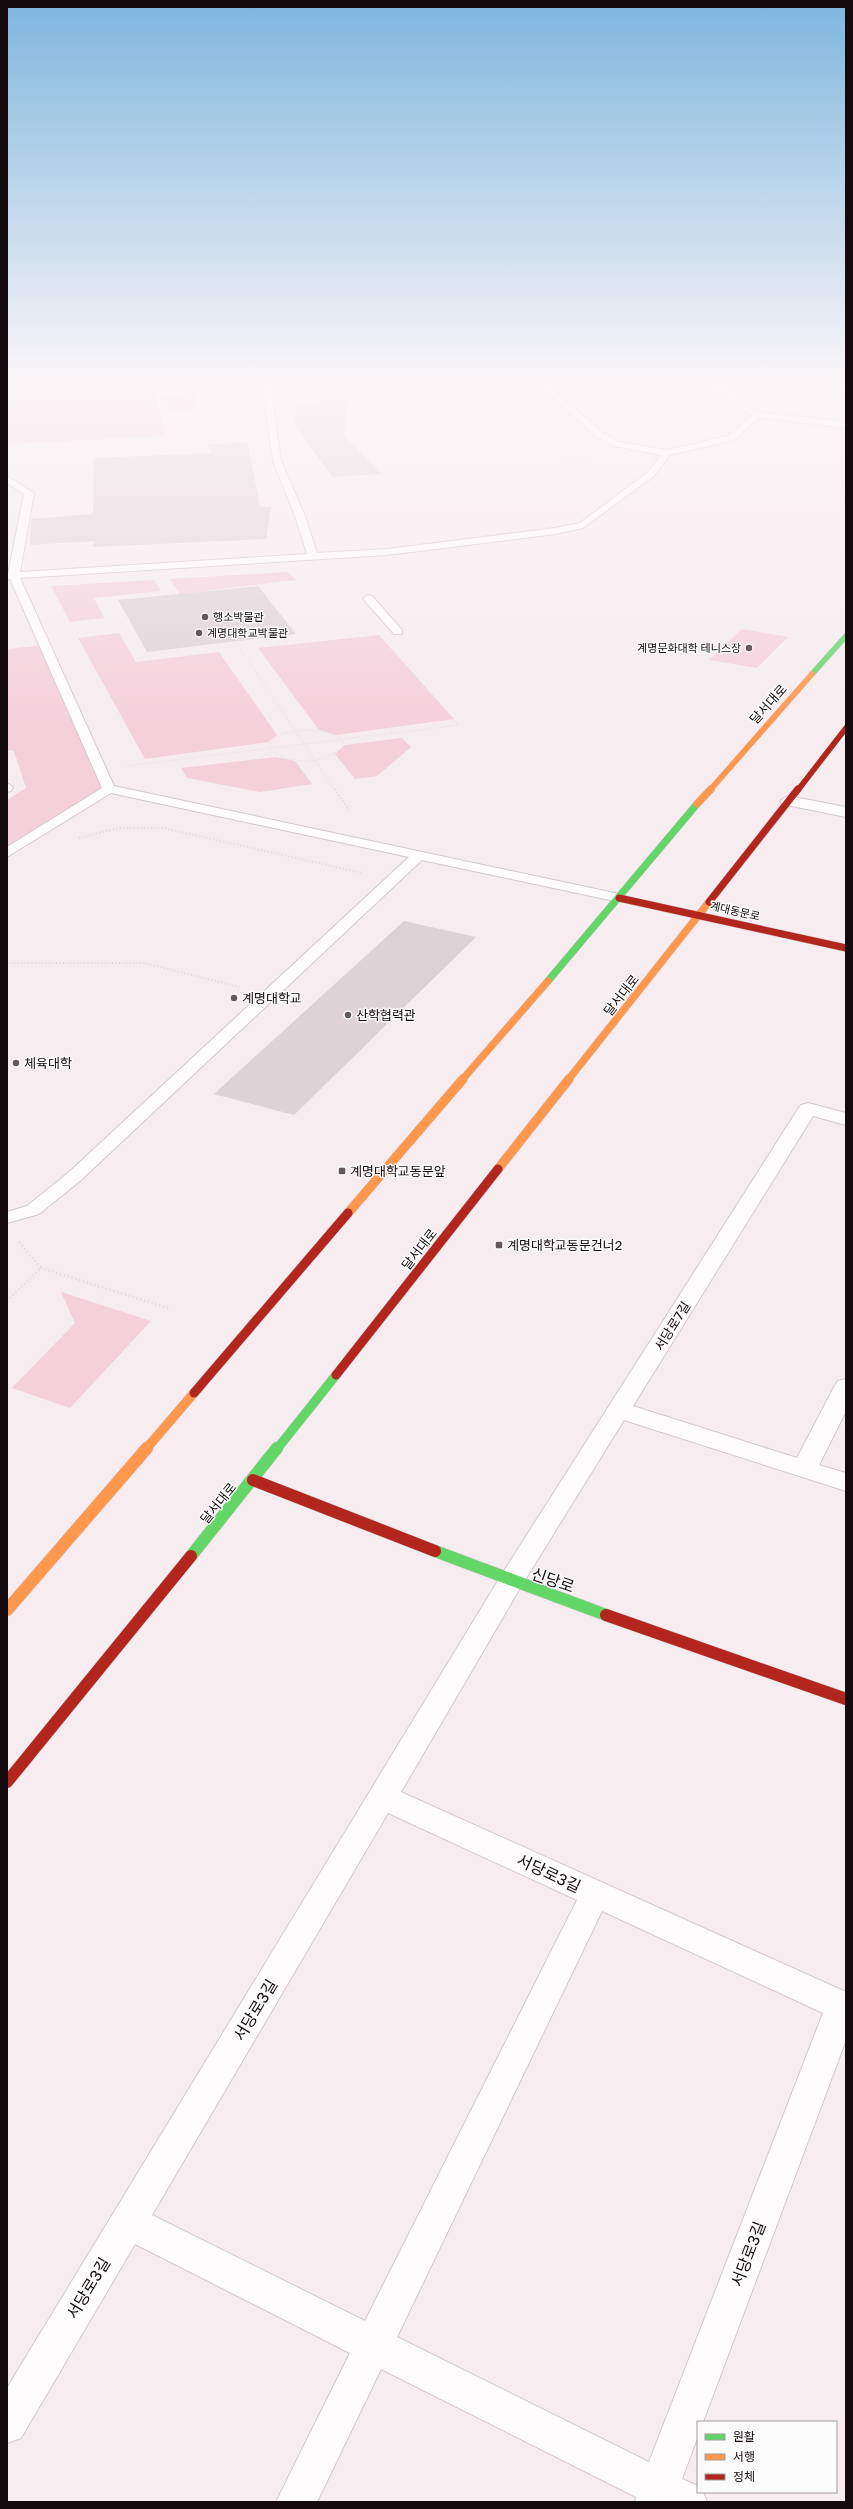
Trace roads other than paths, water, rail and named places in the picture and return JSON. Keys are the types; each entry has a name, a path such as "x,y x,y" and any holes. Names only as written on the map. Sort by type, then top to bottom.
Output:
{"main road":[{"name":"달서대로","path":"7,1610 619,898 714,785 846,636"},
{"name":"달서대로","path":"7,1782 254,1480 700,916 788,800 846,728"},
{"name":"계대동문로","path":"619,898 846,948"},
{"name":"신당로","path":"254,1480 511,1581 846,1699"}],"street":[{"path":"788,800 846,812"},
{"name":"서당로7길","path":"618,1410 808,1109 846,1118"},
{"path":"804,1469 846,1387"},
{"path":"383,1797 511,1581 618,1410 846,1482"},
{"name":"서당로3길","path":"7,2424 383,1797 844,2007 667,2497"},
{"name":"서당로3길","path":"296,2502 595,1894"},
{"path":"128,2222 373,2345 667,2497"}],"lane":[{"path":"28,496 11,576 109,789"},
{"path":"292,496 300,516 313,558"},
{"path":"11,576 212,562 313,558 387,552 555,531 583,525 622,496"},
{"path":"368,598 395,629"},
{"path":"7,853 109,789 619,898"},
{"path":"7,1218 33,1210 74,1177 394,881 419,855"}],"place":[{"name":"행소박물관","path":"205,617"},
{"name":"계명대학교박물관","path":"199,633"},
{"name":"계명문화대학 테니스장","path":"749,648"},
{"name":"계명대학교","path":"234,998"},
{"name":"산학협력관","path":"348,1015"},
{"name":"체육대학","path":"16,1063"},
{"name":"계명대학교동문앞","path":"342,1171"},
{"name":"계명대학교동문건너2","path":"499,1245"}]}
